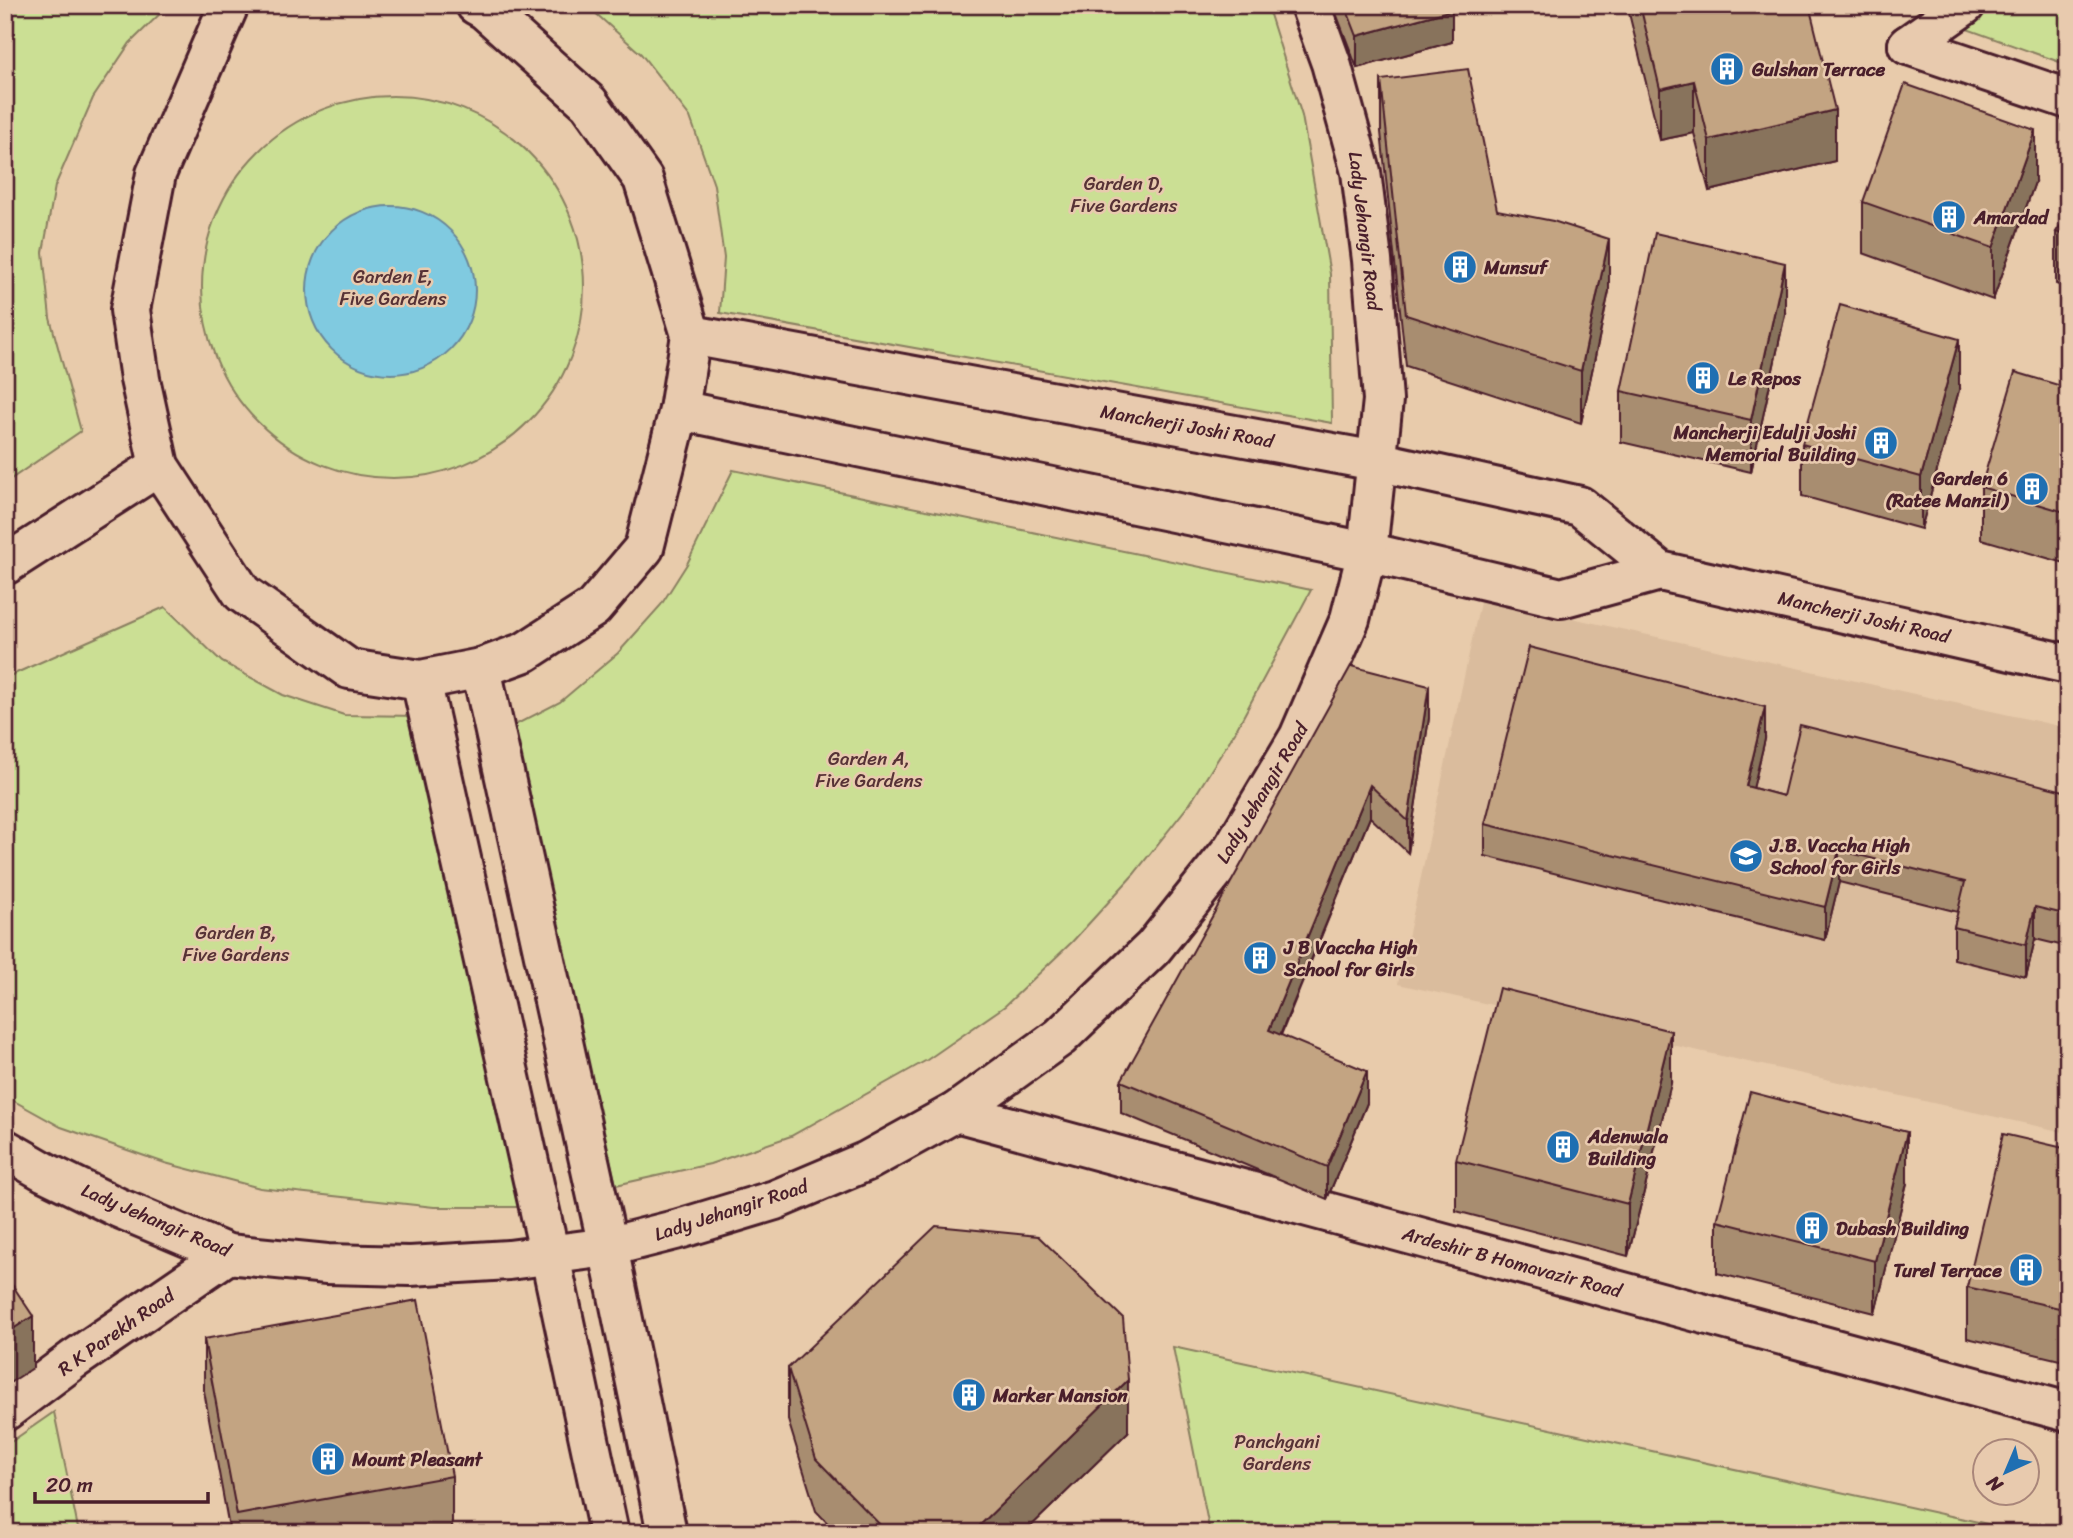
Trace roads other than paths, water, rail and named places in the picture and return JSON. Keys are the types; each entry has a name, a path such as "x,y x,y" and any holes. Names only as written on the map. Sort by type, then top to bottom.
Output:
{"street":[{"path":"229,5 156,174 130,310 140,379 159,466 242,593 348,669 421,680 481,668 525,652 593,608 644,548 679,410 691,335 643,179 589,103 485,10 476,5"},
{"name":"Lady Jehangir Road","path":"5,1149 119,1208 228,1254 327,1264 410,1266 550,1256 608,1247 775,1200 867,1160 956,1112 1060,1037 1153,948 1233,848 1299,737 1350,620 1367,552 1383,400 1372,260 1361,172 1331,62 1310,5"},
{"path":"1965,5 1908,45 2068,99"},
{"name":"Mancherji Joshi Road","path":"691,335 1376,461 1580,506 1660,571 2068,664"},
{"name":"Mancherji Joshi Road","path":"679,410 1367,552 1561,598 1660,571"},
{"path":"5,565 159,466"},
{"path":"481,668 608,1247 667,1533"},
{"path":"421,680 609,1533"},
{"name":"Ardeshir B Homavazir Road","path":"956,1112 2068,1412"},
{"name":"R K Parekh Road","path":"5,1411 73,1360 228,1254"}],"water":[{"path":"391,206 423,213 450,231 468,258 475,290 468,322 450,349 423,367 391,374 359,367 332,349 314,322 307,290 314,258 332,231 359,213"}],"place":[{"name":"Gulshan Terrace","path":"1727,69"},
{"name":"Amardad","path":"1949,217"},
{"name":"Munsuf","path":"1460,267"},
{"name":"Le Repos","path":"1703,378"},
{"name":"Mancherji Edulji Joshi Memorial Building","path":"1881,443"},
{"name":"Garden 6 (Ratee Manzil)","path":"2032,489"},
{"name":"J.B. Vaccha High School for Girls","path":"1746,856"},
{"name":"J B Vaccha High School for Girls","path":"1260,958"},
{"name":"Adenwala Building","path":"1563,1147"},
{"name":"Dubash Building","path":"1812,1228"},
{"name":"Turel Terrace","path":"2026,1270"},
{"name":"Marker Mansion","path":"969,1395"},
{"name":"Mount Pleasant","path":"328,1459"}],"park label":[{"name":"Garden D, Five Gardens","path":"1124,194"},
{"name":"Garden E, Five Gardens","path":"393,287"},
{"name":"Garden A, Five Gardens","path":"869,769"},
{"name":"Garden B, Five Gardens","path":"236,943"},
{"name":"Panchgani Gardens","path":"1277,1452"}]}
